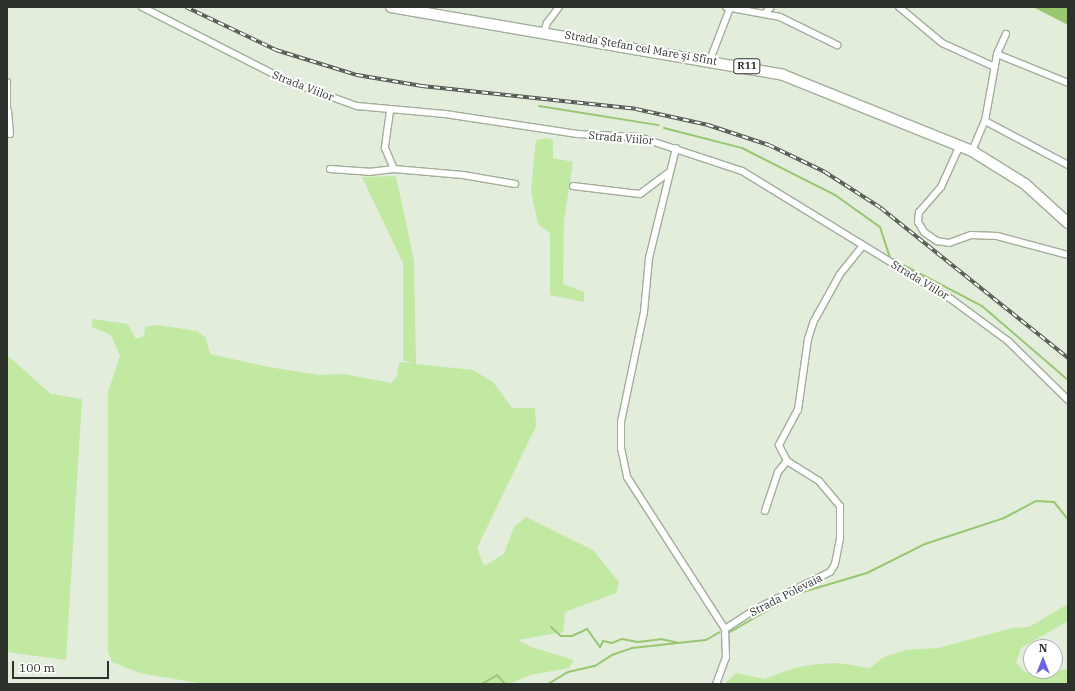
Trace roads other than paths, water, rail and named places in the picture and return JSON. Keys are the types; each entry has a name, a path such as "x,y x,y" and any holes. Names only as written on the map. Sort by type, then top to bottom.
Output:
{"main road":[{"name":"Strada Ştefan cel Mare şi Sfînt","path":"391,7 710,60 802,81 972,151 1025,184 1068,223"}],"street":[{"name":"Strada Viilor","path":"142,7 285,80 357,106 390,111 445,114 577,134 639,137 717,161 756,178 848,233 862,247 932,287 1008,341 1068,400"},
{"path":"544,32 547,23 559,7"},
{"path":"765,13 772,7"},
{"path":"899,7 942,43 995,67"},
{"path":"710,60 728,8 765,13 805,28 837,45"},
{"path":"972,151 985,121 997,54 1006,34"},
{"path":"997,54 1068,83"},
{"path":"7,82 10,134"},
{"path":"390,111 385,148 394,169"},
{"path":"985,121 1068,165"},
{"path":"960,145 941,187 923,206 917,219 924,232 937,241 953,242 972,235 997,236 1068,256"},
{"path":"676,148 668,173 649,258 644,312 621,422 620,448 627,478 725,629 726,657 716,684"},
{"path":"330,169 369,172 394,169 463,175 515,184"},
{"path":"573,186 640,194 648,192 668,173"},
{"path":"765,511 778,472 787,461 779,445 798,410 811,328 840,274 862,247"},
{"name":"Strada Polevaia","path":"725,629 756,609 830,572 835,564 840,538 840,506 819,481 787,461"}],"waterway":[{"path":"539,106 658,125"},
{"path":"664,128 742,148 835,195 880,227 890,258 982,306 1068,380"},
{"path":"730,632 796,594 867,573 925,544 1004,518 1036,501 1054,502 1068,519"},
{"path":"551,627 561,636 572,636 587,629 600,647 603,641 612,643 622,639 638,642 661,639 678,643"},
{"path":"548,684 568,672 595,666 612,655 632,648 706,640 720,632"},
{"path":"482,684 497,675 505,684"}],"railway":[{"path":"186,7 276,50 357,75 422,86 636,109 708,125 769,145 825,172 881,208 1068,358"}]}
